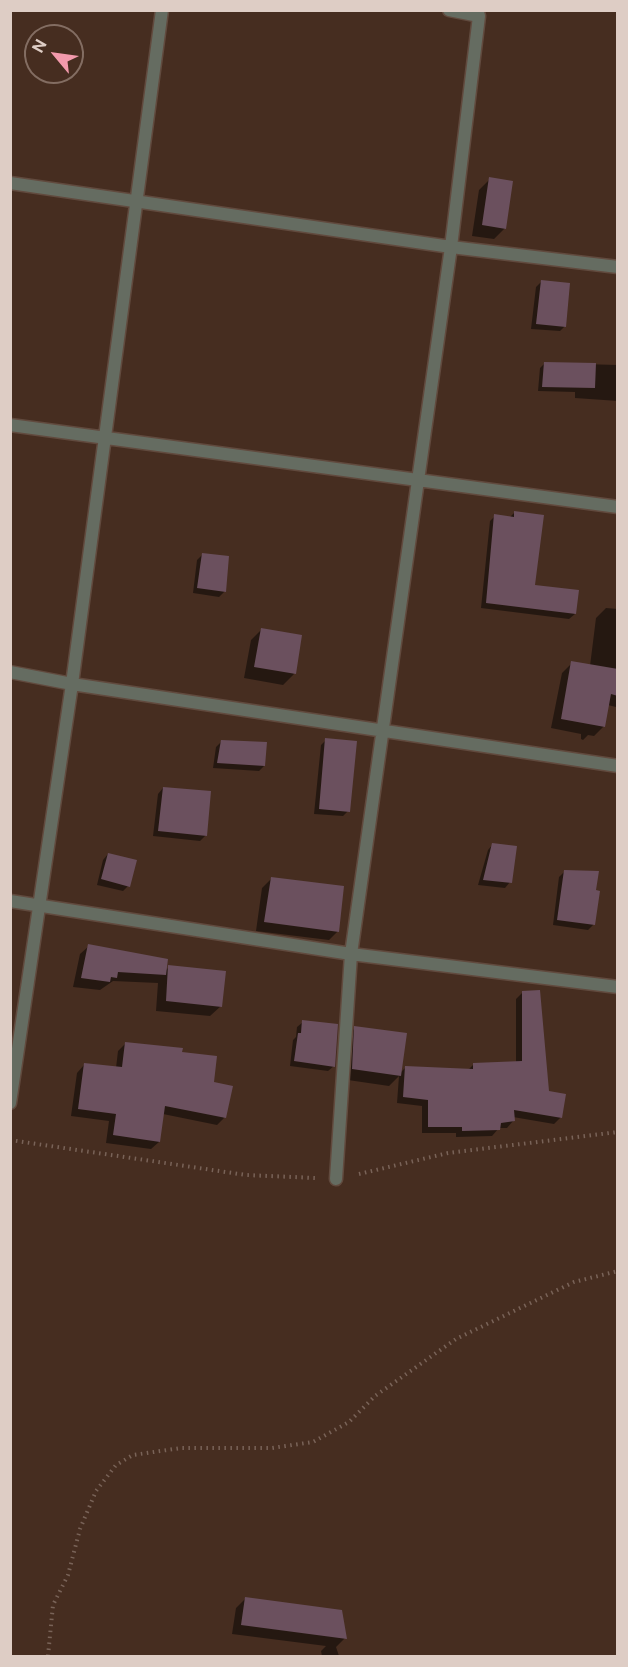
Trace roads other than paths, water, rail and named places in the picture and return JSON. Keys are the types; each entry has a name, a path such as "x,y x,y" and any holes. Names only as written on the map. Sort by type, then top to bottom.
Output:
{"street":[{"path":"10,1103 72,684 162,10"},
{"path":"336,1179 351,954 451,247 478,13 448,10"},
{"path":"10,183 451,247 618,267"},
{"path":"10,425 618,507"},
{"path":"10,672 72,684 382,732 618,766"},
{"path":"10,901 351,954 618,987"}]}
